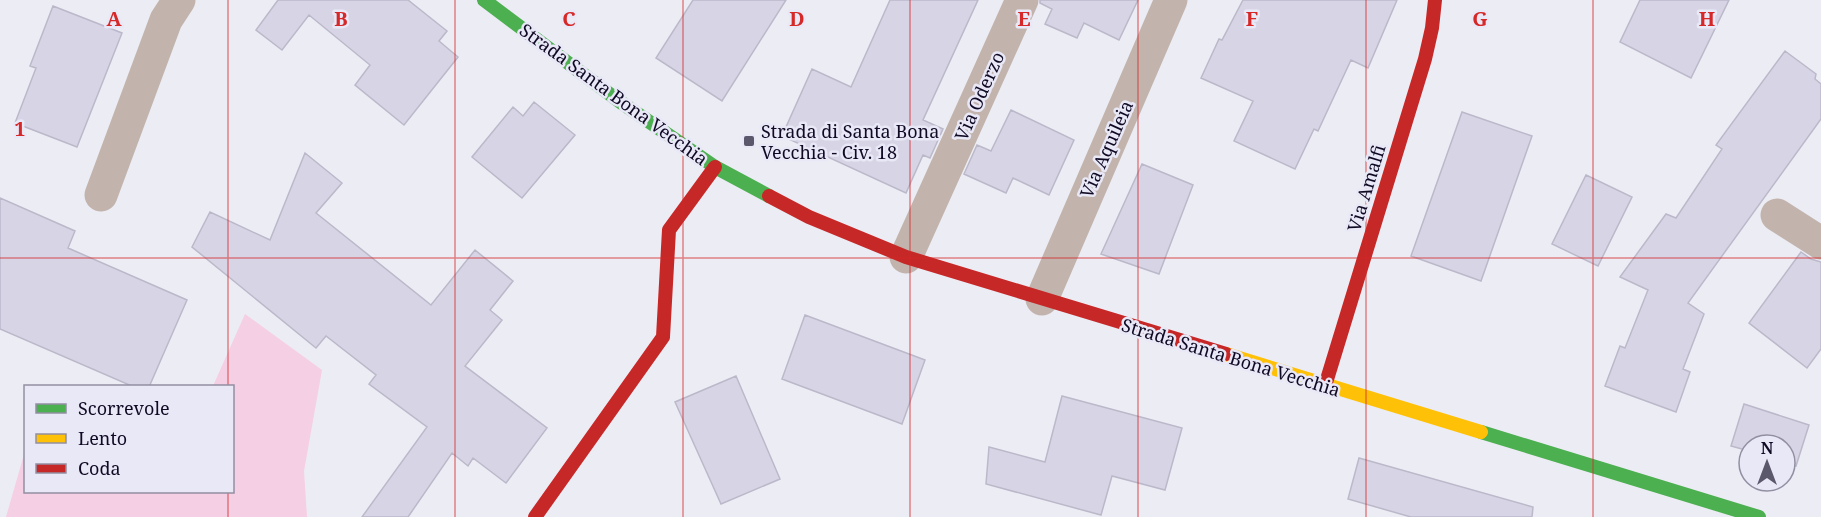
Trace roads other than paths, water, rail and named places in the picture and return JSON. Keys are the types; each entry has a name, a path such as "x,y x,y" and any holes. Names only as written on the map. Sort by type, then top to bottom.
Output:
{"street":[{"path":"101,195 166,20 179,0"},
{"name":"Strada Santa Bona Vecchia","path":"483,0 620,101 715,167 809,217 906,257 1758,517"},
{"name":"Via Oderzo","path":"906,257 1022,0"},
{"name":"Via Aquileia","path":"1042,299 1171,0"},
{"name":"Via Amalfi","path":"1325,386 1425,59 1435,0"},
{"name":"Strada Santa Bona Vecchia","path":"535,517 663,337 669,230 715,167"},
{"path":"1777,215 1821,243"}],"place":[{"name":"Strada di Santa Bona Vecchia - Civ. 18","path":"749,141"}]}
